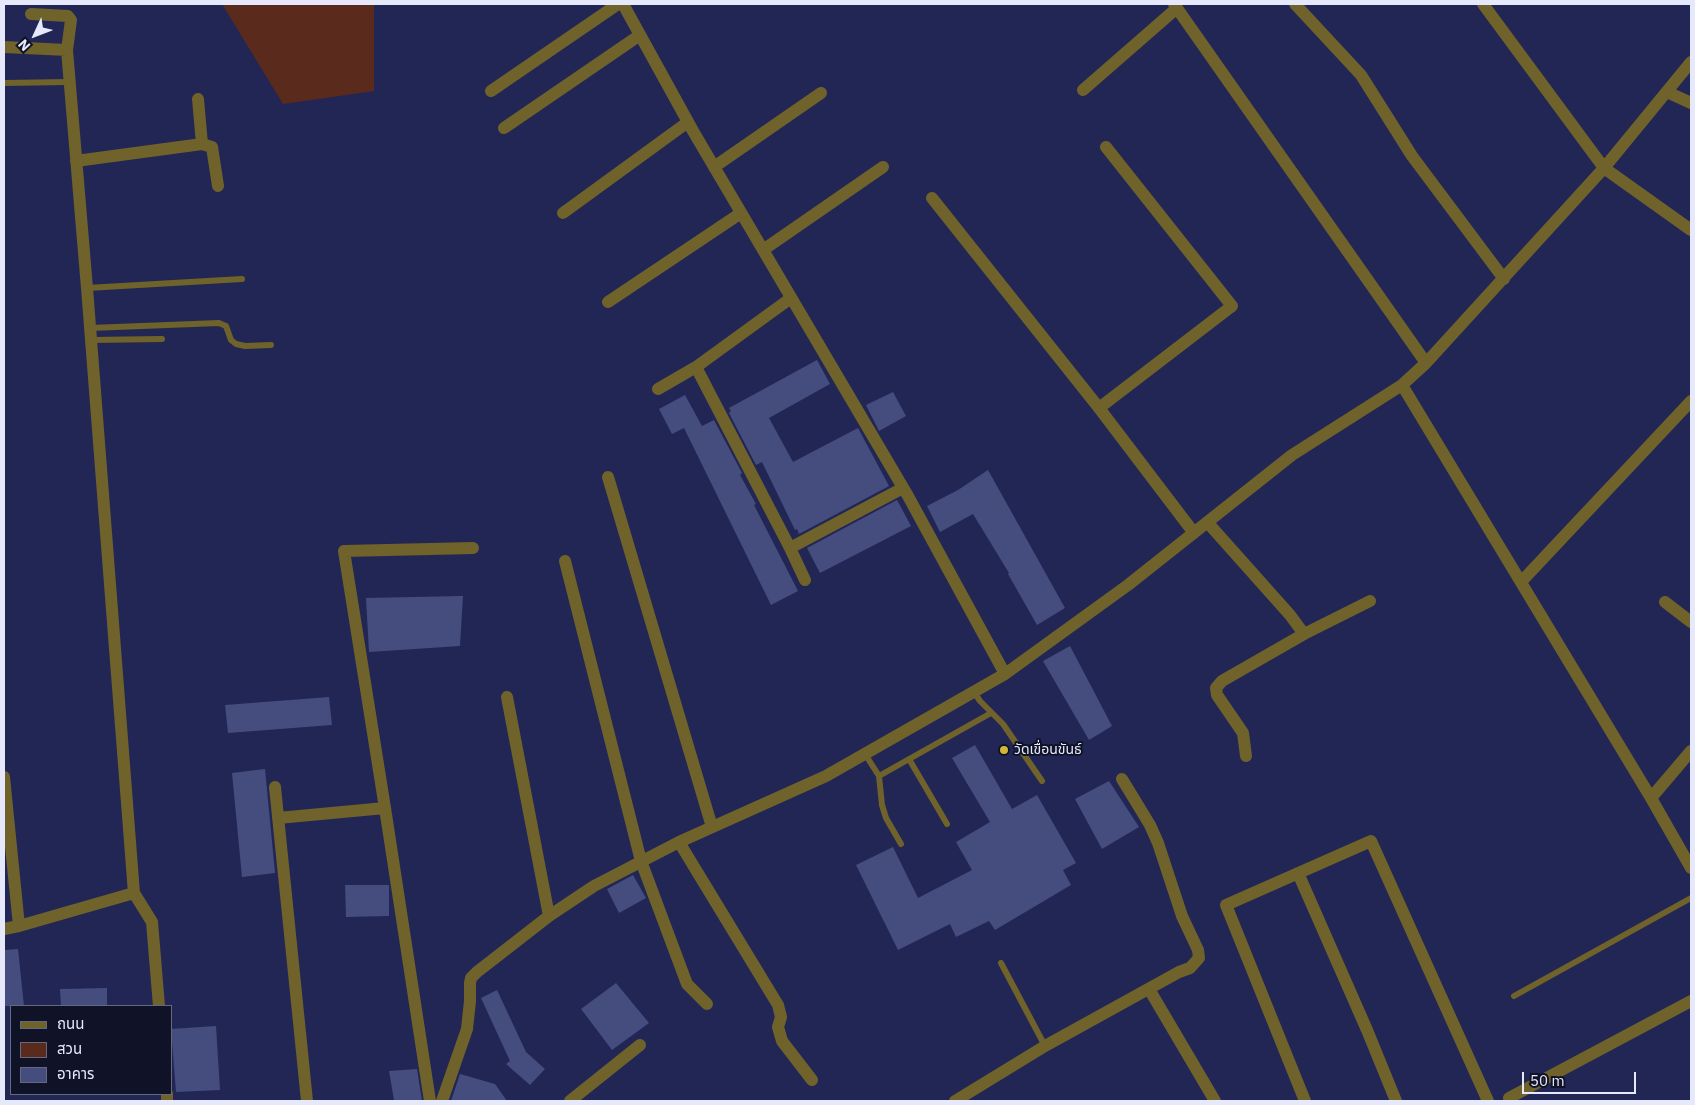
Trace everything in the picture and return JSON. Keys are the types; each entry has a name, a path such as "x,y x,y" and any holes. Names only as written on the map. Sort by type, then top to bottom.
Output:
{"street":[{"path":"491,91 618,4"},
{"path":"623,4 714,167 903,488 1005,674"},
{"path":"1295,4 1361,75 1412,156 1504,279"},
{"path":"1483,4 1604,168 1691,230"},
{"path":"1083,90 1180,7 1426,363"},
{"path":"31,14 68,16 71,20 67,50 69,82 91,334 134,893 152,922 159,1005"},
{"path":"504,128 640,35"},
{"path":"4,46 67,50"},
{"path":"442,1101 467,1029 472,978 476,972 549,916 594,886 679,842 826,776 1005,674 1128,585 1292,455 1402,385 1426,363 1604,168 1691,62"},
{"path":"1667,92 1691,103"},
{"path":"714,167 821,93"},
{"path":"198,99 202,144"},
{"path":"563,212 688,122"},
{"path":"76,160 202,144 212,147 218,186"},
{"path":"1099,408 1232,306 1106,146"},
{"path":"763,250 883,167"},
{"path":"932,198 1099,408 1194,533"},
{"path":"608,302 741,213"},
{"path":"658,389 696,367 791,298"},
{"path":"696,367 805,580"},
{"path":"1402,385 1651,798 1691,868"},
{"path":"1521,582 1691,401"},
{"path":"608,478 712,827"},
{"path":"790,548 903,488"},
{"path":"1208,523 1290,615 1304,634"},
{"path":"430,1101 386,808 344,551 473,548"},
{"path":"564,561 641,861 687,984 707,1004"},
{"path":"1246,756 1244,733 1217,695 1216,688 1222,681 1304,634 1370,601"},
{"path":"1665,602 1691,622"},
{"path":"506,696 549,916"},
{"path":"1651,798 1691,751"},
{"path":"4,777 19,926"},
{"path":"955,1101 1046,1046 1179,972 1190,968 1198,958 1198,950 1182,916 1158,843 1150,825 1122,779"},
{"path":"275,787 307,1101"},
{"path":"278,818 386,808"},
{"path":"1305,1101 1226,905 1371,841 1488,1101"},
{"path":"679,842 778,1005 780,1017 778,1028 782,1041 812,1080"},
{"path":"1298,873 1396,1101"},
{"path":"4,929 134,893"},
{"path":"1149,989 1215,1101"},
{"path":"1509,1098 1691,1001"},
{"path":"570,1101 640,1045"}],"lane":[{"path":"4,83 69,82"},
{"path":"87,288 242,279"},
{"path":"91,334 219,323 226,326 231,340 236,344 245,346 271,345"},
{"path":"91,334 162,339"},
{"path":"974,692 991,713 1004,724 1042,781"},
{"path":"879,776 991,713"},
{"path":"865,754 879,776 882,805 886,818 901,844"},
{"path":"910,759 946,824"},
{"path":"1514,996 1691,898"},
{"path":"1001,963 1046,1046"}],"green space":[{"path":"222,4 374,4 374,91 283,104"}],"building":[{"path":"817,360 830,384 769,418 793,462 858,428 889,486 799,534 797,529 795,530 762,462 756,465 729,413 731,411 729,408"},
{"path":"893,392 906,416 879,431 866,405"},
{"path":"685,395 702,426 714,420 742,473 740,475 756,504 754,505 798,591 771,605 684,428 672,434 659,409"},
{"path":"988,470 1065,608 1037,625 1009,573 973,514 940,532 927,506 958,490"},
{"path":"897,500 911,526 820,573 807,548"},
{"path":"463,596 460,646 369,652 366,598"},
{"path":"1070,646 1112,726 1089,740 1043,661"},
{"path":"329,697 332,725 228,733 225,705"},
{"path":"975,745 1012,809 1037,795 1076,863 1063,870 1071,885 995,930 989,921 956,937 950,924 898,950 856,865 893,847 918,898 972,870 956,842 990,822 952,758"},
{"path":"265,769 275,873 242,877 232,773"},
{"path":"1109,781 1139,827 1102,849 1075,799"},
{"path":"633,875 646,898 619,913 607,889"},
{"path":"345,885 389,885 389,916 346,917"},
{"path":"18,949 24,1005 4,1006 4,950"},
{"path":"616,983 649,1023 612,1050 581,1009"},
{"path":"107,988 107,1005 61,1005 60,989"},
{"path":"497,990 526,1052 545,1069 530,1085 506,1064 510,1061 481,998"},
{"path":"216,1026 220,1090 176,1092 172,1029"},
{"path":"417,1069 422,1101 394,1100 389,1071"},
{"path":"460,1074 495,1084 507,1101 451,1101"}],"place":[{"name":"วัดเขื่อนขันธ์","path":"1004,750"}]}
